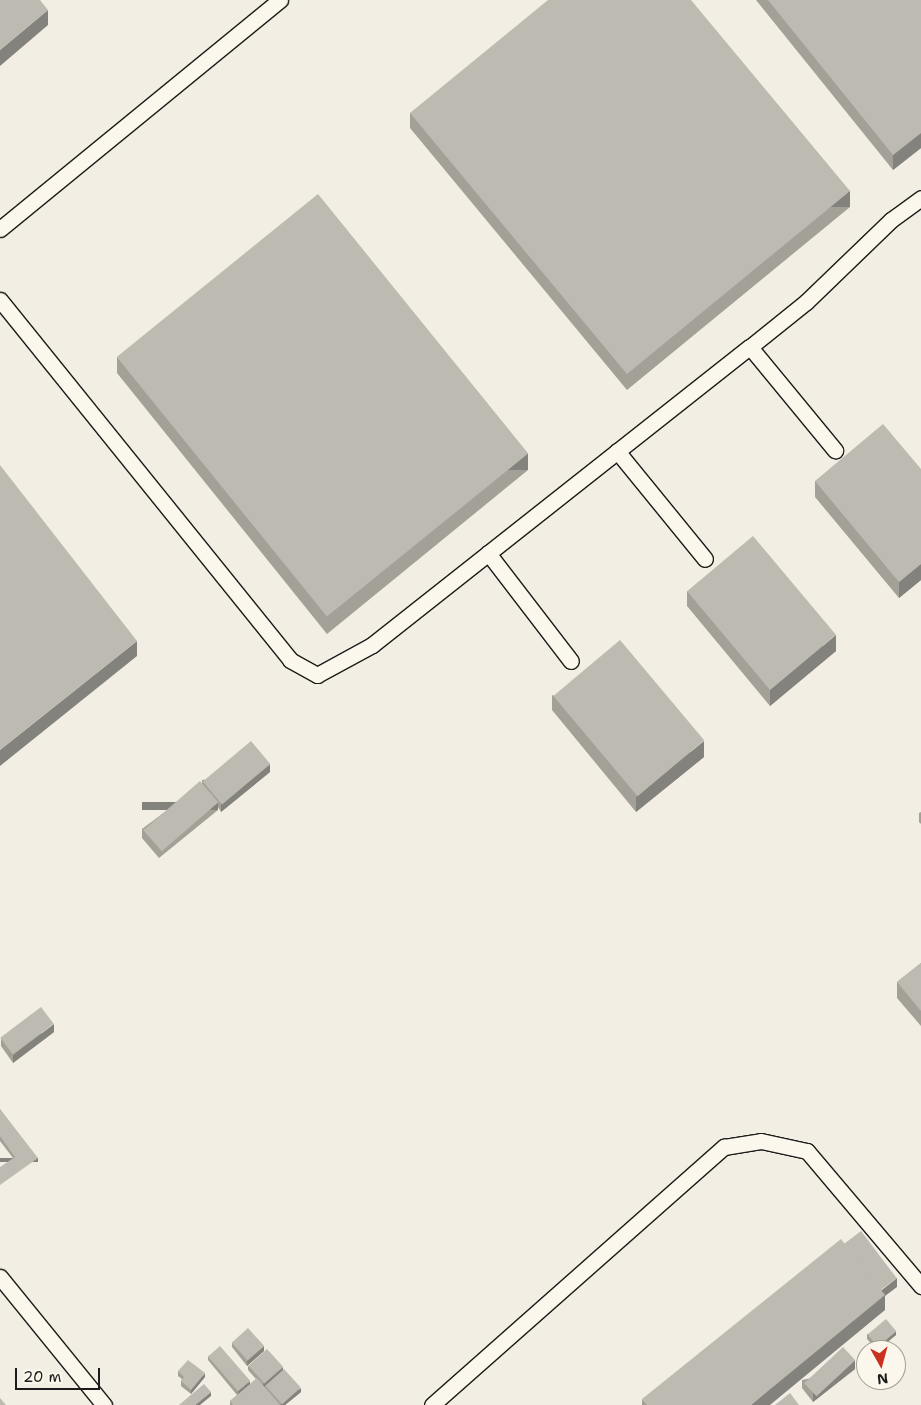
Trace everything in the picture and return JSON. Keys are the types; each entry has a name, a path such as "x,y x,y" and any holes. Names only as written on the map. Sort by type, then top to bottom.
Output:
{"lane":[{"path":"0,229 280,0"},
{"path":"0,300 290,660 317,675 372,645 750,347 806,302 891,220 921,198"},
{"path":"750,347 834,450"},
{"path":"617,451 705,559"},
{"path":"488,553 571,661"},
{"path":"432,1405 724,1147 762,1141 807,1151 921,1286"},
{"path":"0,1277 104,1405"}],"building":[{"path":"0,0 40,0 48,10 0,50"},
{"path":"548,0 691,0 850,191 627,374 410,113"},
{"path":"768,0 921,0 921,133 893,155"},
{"path":"318,194 528,454 327,617 117,357"},
{"path":"883,424 921,469 921,564 899,582 815,481"},
{"path":"0,465 137,641 0,750"},
{"path":"753,536 836,635 770,690 687,591"},
{"path":"620,640 704,740 638,796 553,696"},
{"path":"251,741 270,764 222,804 203,781"},
{"path":"200,781 218,802 162,851 143,830"},
{"path":"921,963 921,1011 897,982"},
{"path":"41,1007 54,1024 13,1054 0,1038"},
{"path":"0,1109 38,1158 0,1185 0,1167 15,1157 0,1136"},
{"path":"861,1231 897,1278 880,1291 844,1244"},
{"path":"841,1239 885,1295 751,1405 648,1405 642,1399"},
{"path":"886,1319 896,1331 886,1340 872,1340 868,1334"},
{"path":"248,1328 264,1346 248,1361 232,1343"},
{"path":"220,1346 250,1381 238,1391 208,1356"},
{"path":"843,1347 855,1360 817,1396 804,1383"},
{"path":"267,1349 283,1367 264,1384 248,1366"},
{"path":"188,1360 205,1373 191,1390 181,1381 184,1377 178,1371"},
{"path":"284,1369 301,1388 282,1404 265,1386"},
{"path":"257,1378 280,1405 233,1405 230,1401"},
{"path":"204,1384 211,1392 195,1405 179,1405"},
{"path":"790,1393 799,1405 775,1405"},
{"path":"0,1398 6,1405 0,1405"}]}
